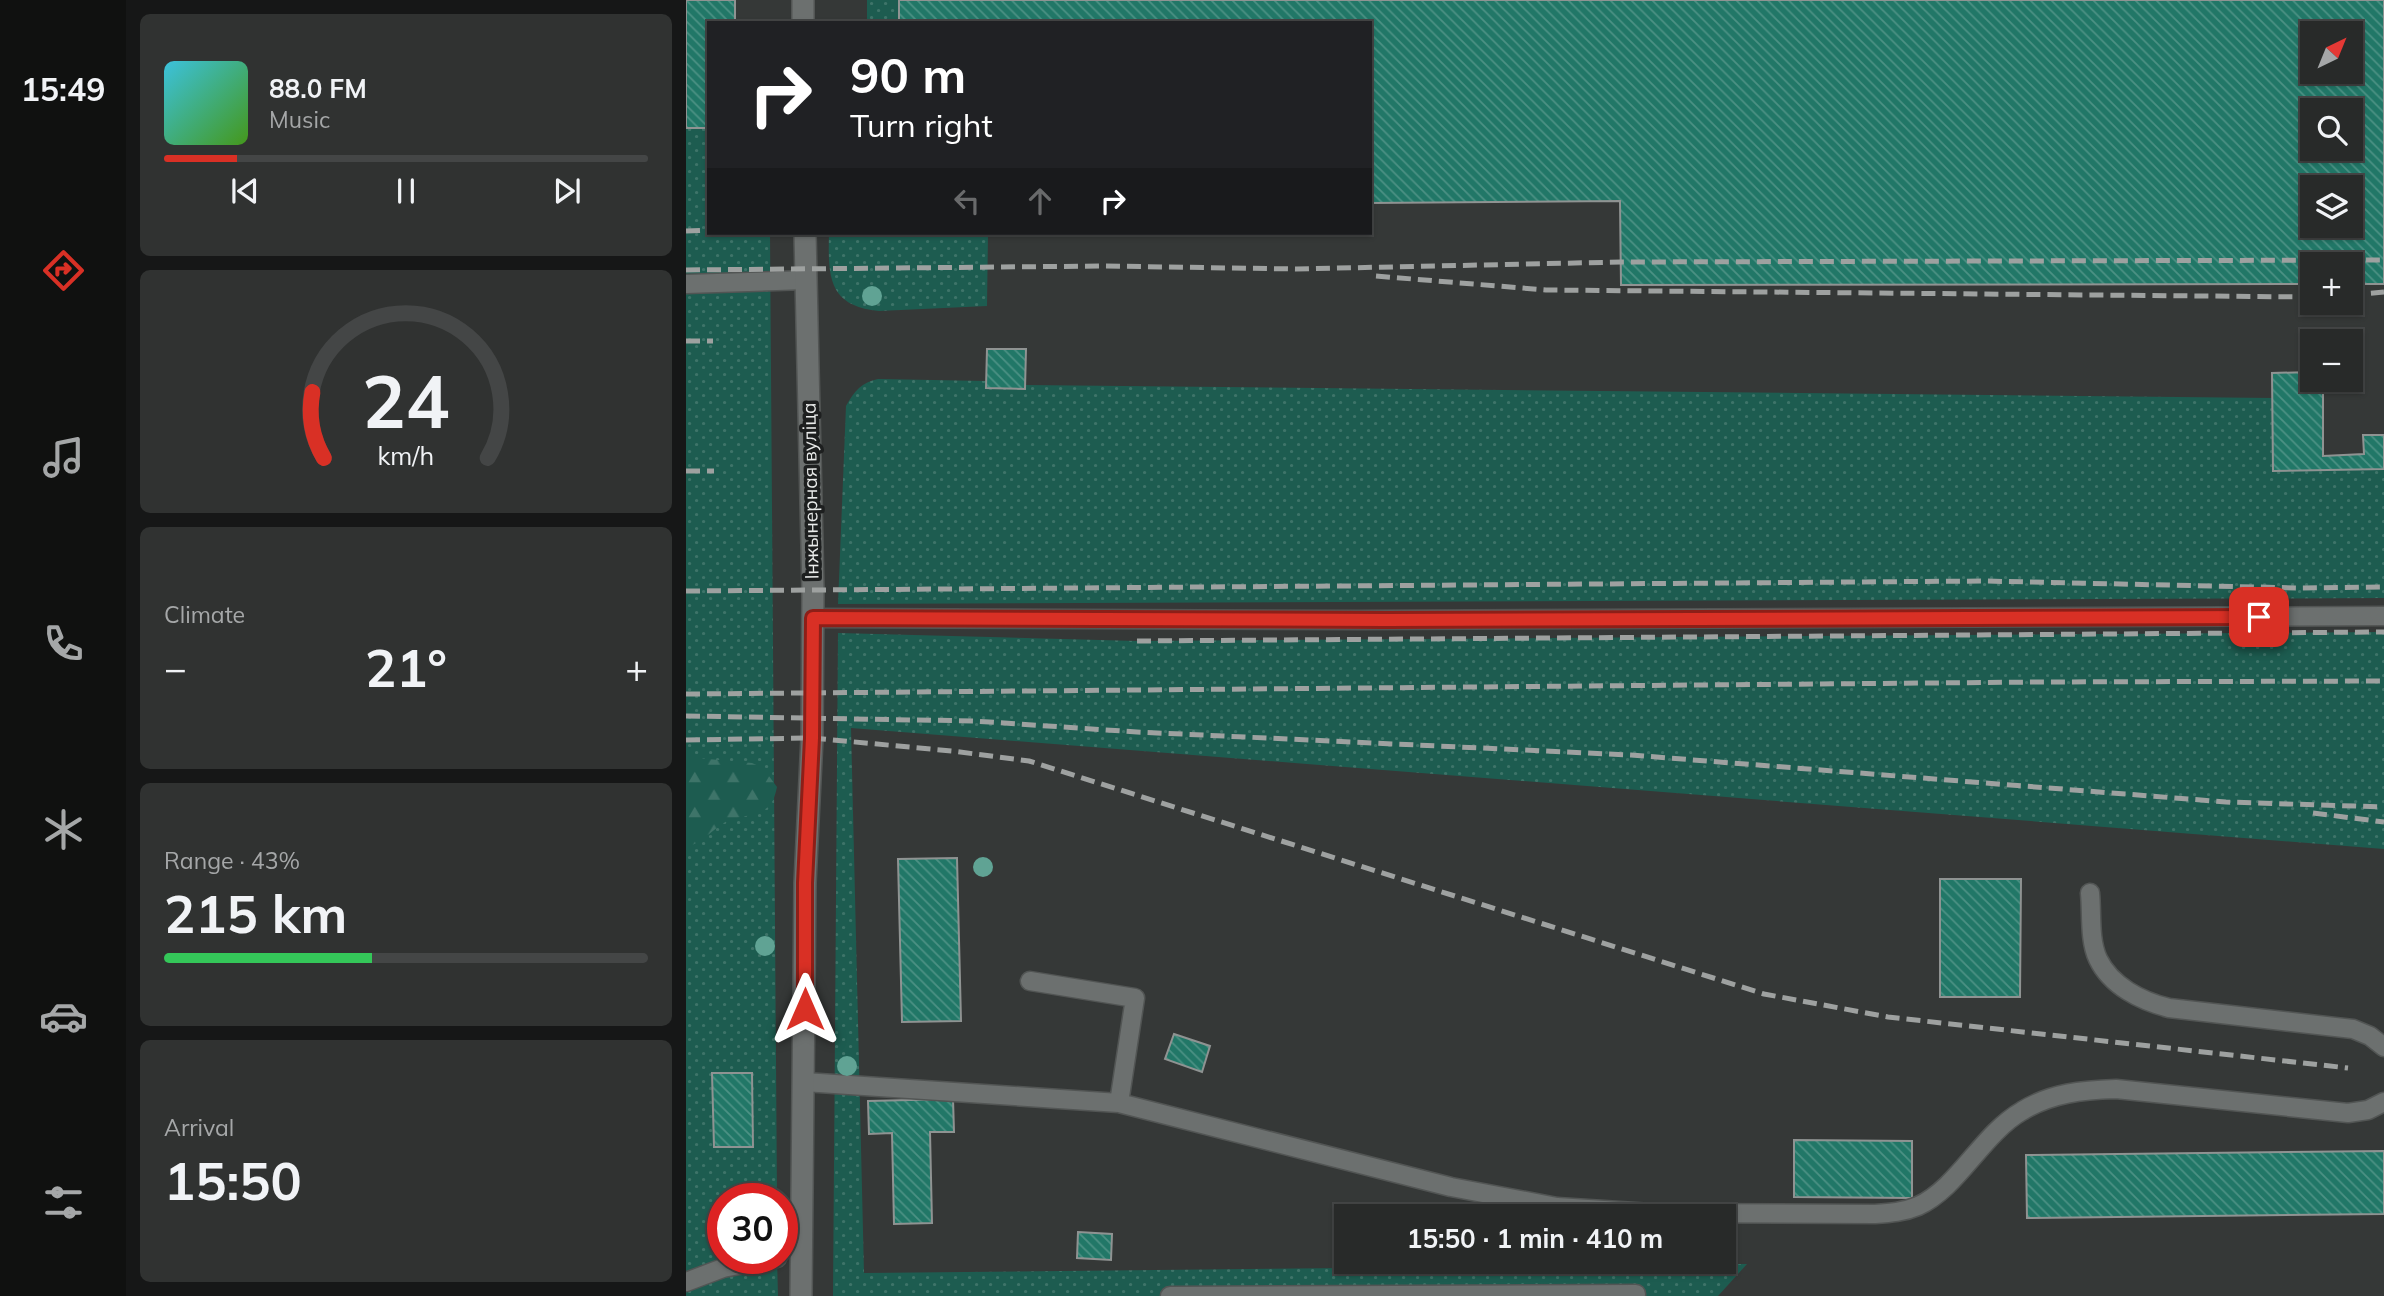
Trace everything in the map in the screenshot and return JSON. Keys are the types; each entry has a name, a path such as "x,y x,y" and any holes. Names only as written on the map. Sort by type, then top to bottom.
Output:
{"street":[{"path":"803,0 803,21"},
{"name":"Інжынерная вуліца","path":"794,1183 804,1082 805,883 812,738 813,618 805,235"},
{"name":"Інжынерная вуліца","path":"793,1274 801,1296"}],"lane":[{"path":"686,284 806,279"},
{"path":"813,618 1386,620 2384,616"},
{"path":"2090,893 2093,941 2098,959 2110,976 2128,992 2149,1003 2169,1008 2353,1029 2384,1046"},
{"path":"1030,981 1135,998 1119,1102"},
{"path":"804,1082 1119,1102 1451,1187 1557,1207 1651,1213 1898,1212 1919,1205 1949,1183 1993,1133 2021,1111 2053,1097 2085,1090 2116,1089 2348,1113 2368,1110 2384,1102"},
{"path":"686,1282 707,1274"},
{"path":"1170,1296 1636,1294"}],"green space":[{"path":"867,0 899,0 899,21 867,21"},
{"path":"686,128 707,128 707,235 770,235 777,1183 707,1183 707,1274 777,1274 778,1296 686,1296"},
{"path":"829,235 988,235 987,306 879,311 862,308 850,303 834,287 829,263"},
{"path":"878,379 987,381 1025,385 2273,398 2273,471 2384,469 2384,598 838,604 846,406 859,388"},
{"path":"2384,632 2384,849 851,728 864,1273 1334,1268 1334,1274 1736,1274 1736,1264 1747,1264 1718,1296 833,1296 838,633 1137,641"},
{"path":"686,757 752,763 763,768 777,787 773,800 764,810 727,821 686,847"}],"building":[{"path":"686,0 735,0 735,21 707,21 707,128 686,128"},
{"path":"899,0 2384,0 2384,284 2363,284 2363,252 2300,252 2300,284 1621,285 1620,201 1372,203 1372,21 899,21"},
{"path":"987,349 1026,349 1025,389 986,388"},
{"path":"2300,372 2300,392 2323,392 2323,456 2364,454 2363,435 2384,435 2384,469 2273,471 2272,373"},
{"path":"957,858 961,1021 902,1022 898,859"},
{"path":"1940,879 2021,879 2020,997 1940,997"},
{"path":"1174,1034 1210,1046 1202,1072 1165,1059"},
{"path":"712,1073 752,1073 753,1147 714,1147"},
{"path":"953,1099 954,1132 930,1132 932,1223 894,1224 892,1133 869,1134 868,1101"},
{"path":"1794,1140 1912,1141 1912,1198 1794,1197"},
{"path":"2384,1151 2384,1214 2027,1218 2026,1155"},
{"path":"1078,1232 1112,1234 1111,1260 1077,1258"}],"railway":[{"path":"686,231 707,230"},
{"path":"686,270 1104,266 1296,269 1621,262 2384,260"},
{"path":"1376,276 1546,290 2300,297"},
{"path":"2363,294 2384,292"},
{"path":"686,341 713,341"},
{"path":"686,471 714,471"},
{"path":"686,591 1984,581 2301,588 2384,587"},
{"path":"1137,641 2384,632"},
{"path":"686,694 2384,681"},
{"path":"686,716 974,721 1137,732 1631,755 2226,802 2384,807"},
{"path":"686,740 812,738 1029,761 1764,994 1888,1017 2348,1068"},
{"path":"2313,813 2384,822"}],"route":[{"path":"805,1009 805,883 812,738 813,618 1386,620 2259,617"}]}
